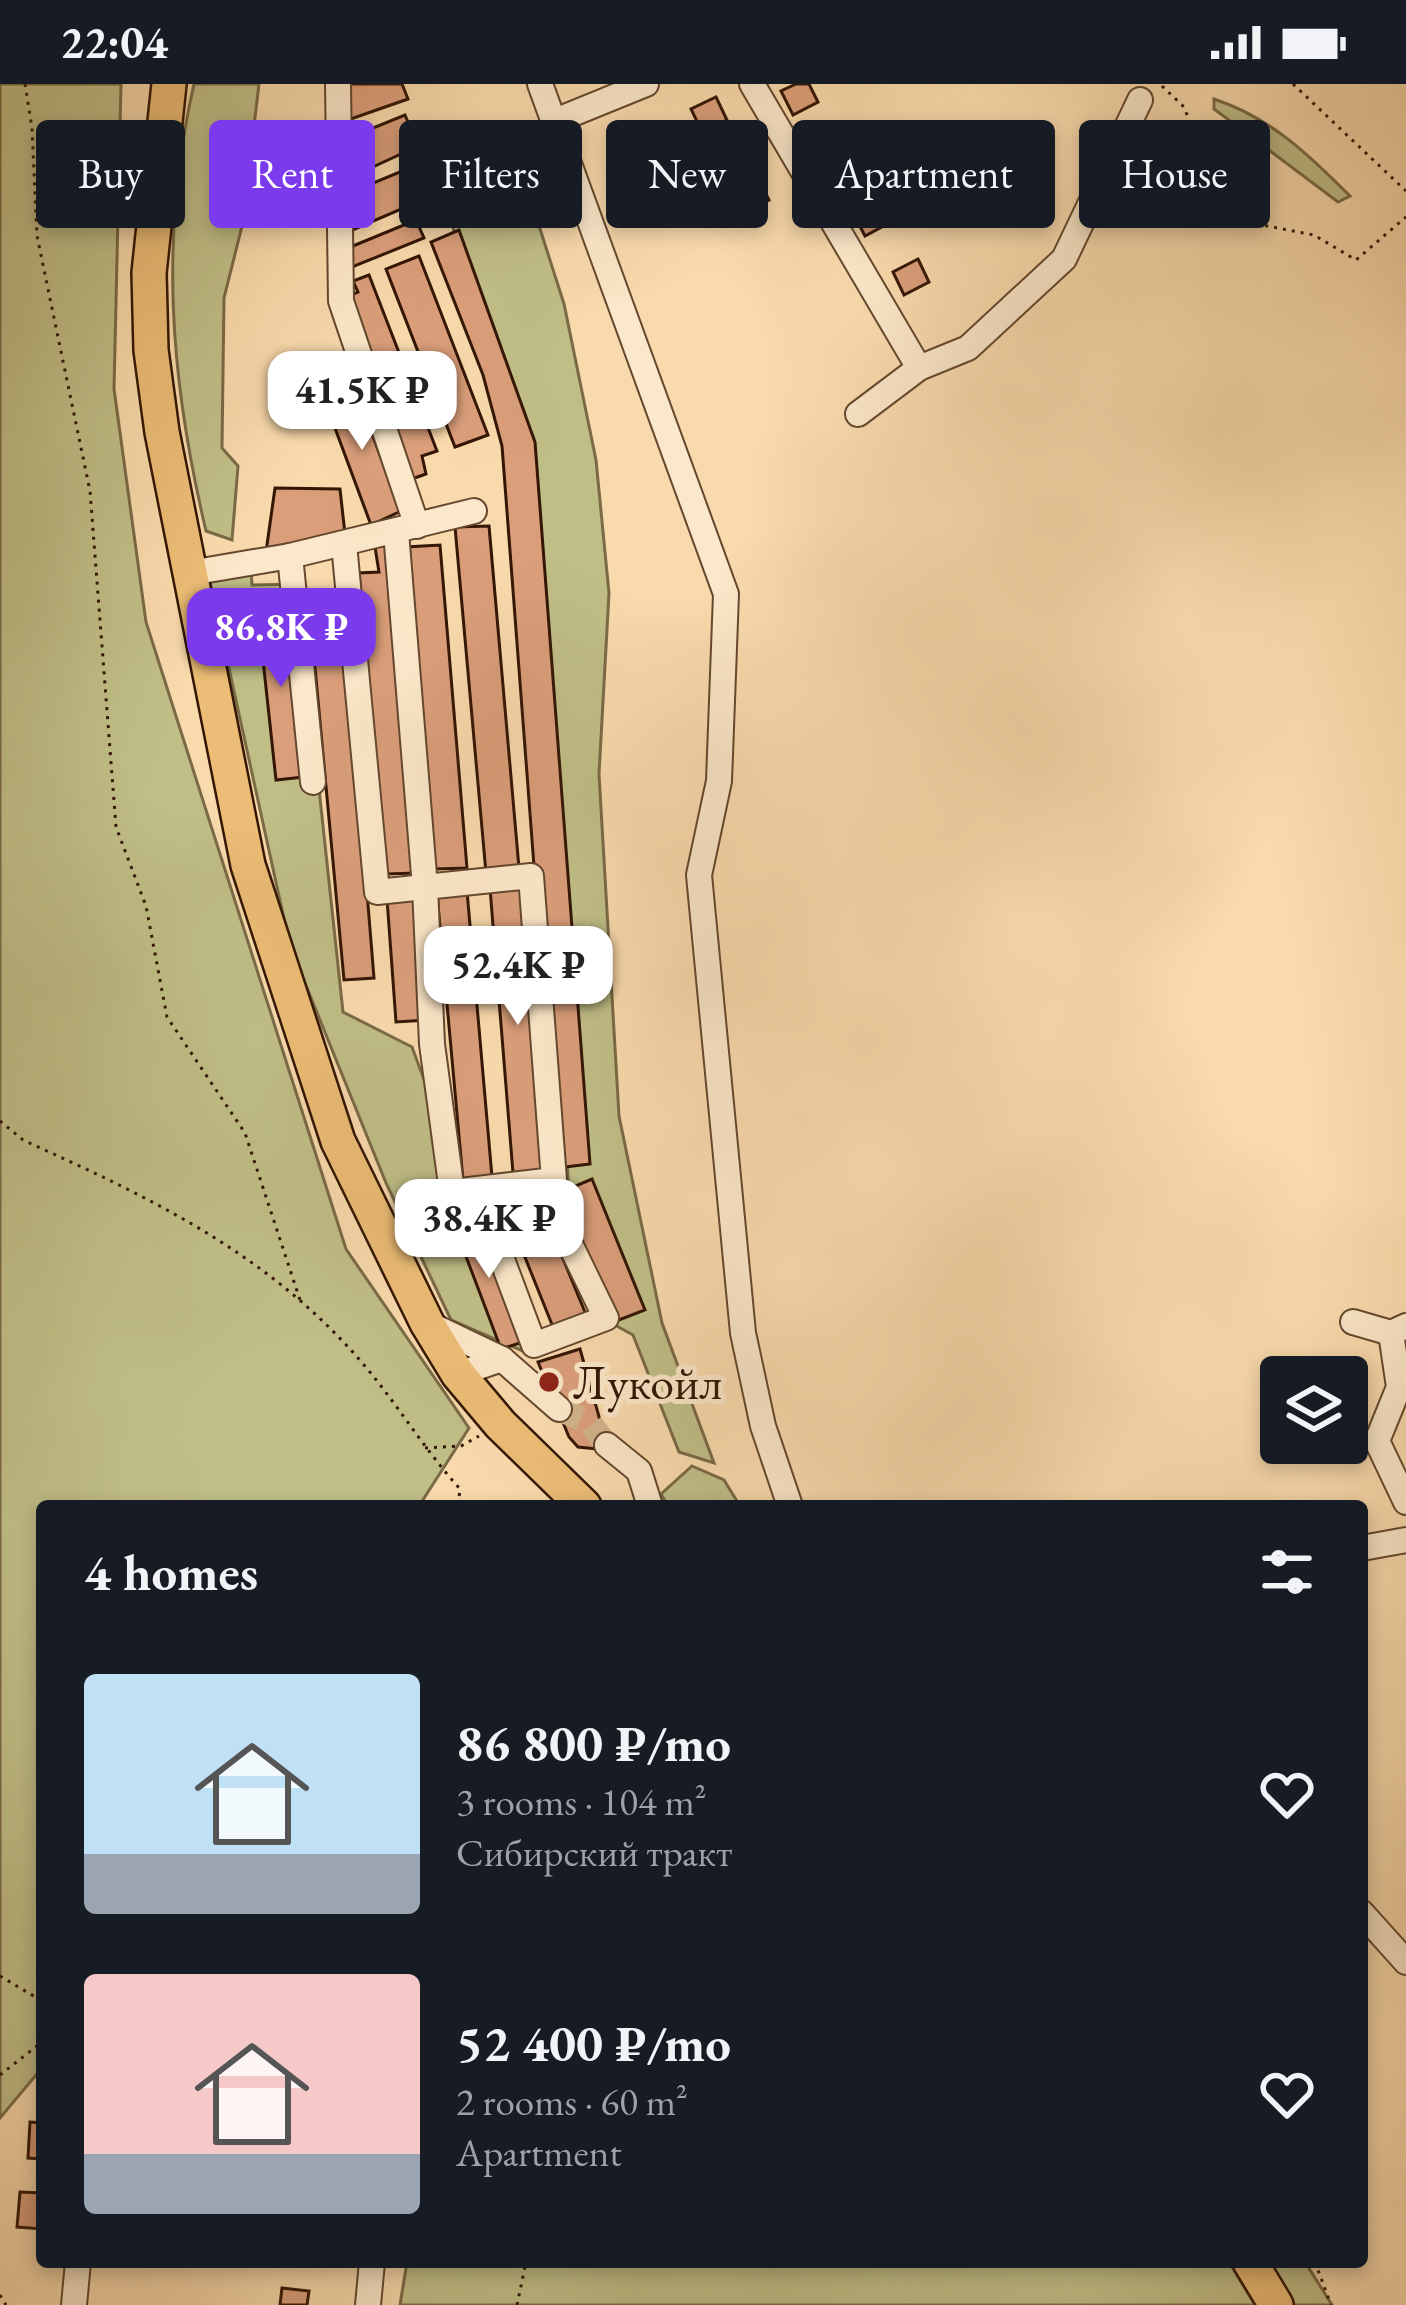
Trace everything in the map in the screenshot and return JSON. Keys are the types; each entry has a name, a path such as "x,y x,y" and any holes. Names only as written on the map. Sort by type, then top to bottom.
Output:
{"main road":[{"path":"170,84 149,273 151,350 248,865 338,1141 427,1323 458,1374 500,1424 578,1500"},
{"path":"1254,2268 1276,2305"}],"street":[{"path":"338,84 341,301 406,529 432,1044 452,1192 554,1180"},
{"path":"540,84 555,120"},
{"path":"557,120 646,84"},
{"path":"752,84 919,368"},
{"path":"858,414 919,368 968,348 1064,259 1140,100"},
{"path":"582,196 726,594 719,781 700,875 743,1333 763,1426 788,1500"},
{"path":"190,573 290,556 474,511"},
{"path":"344,544 377,892 531,876 556,1215 607,1318 534,1345 476,1190"},
{"path":"290,556 313,782"},
{"path":"1353,1322 1399,1329 1400,1387 1377,1441 1406,1502"},
{"path":"427,1323 502,1359 559,1408"},
{"path":"458,1374 502,1359"},
{"path":"607,1445 639,1471 641,1500"},
{"path":"1368,1547 1406,1540"},
{"path":"1368,1920 1406,1962"},
{"path":"74,2305 77,2268"},
{"path":"368,2305 371,2268"}],"path":[{"path":"25,84 37,236 89,491 116,827 146,905 167,1017 245,1133 302,1303"},
{"path":"1167,84 1162,86 1184,107 1215,187 1262,225 1314,235 1356,260 1406,217"},
{"path":"1293,84 1406,191"},
{"path":"0,1121 22,1140 226,1240 302,1303 359,1359 423,1449 460,1489 459,1500"},
{"path":"423,1449 461,1446 500,1424"},
{"path":"0,1976 36,1997"},
{"path":"0,2075 36,2047"},
{"path":"517,2305 525,2268"},
{"path":"1317,2268 1331,2305"},
{"path":"0,2295 6,2305"}],"shaded area":[{"path":"0,84 121,84 120,120 36,120 36,228 118,228 114,389 146,622 346,1249 469,1428 423,1500 36,1500 36,2075 0,2118"},
{"path":"194,84 259,84 255,120 209,120 209,228 242,228 224,298 222,448 238,466 232,540 206,531 177,363 173,253 174,228 185,228 185,131"},
{"path":"1214,99 1258,120 1229,120 1214,109"},
{"path":"1270,126 1350,196 1338,202 1270,151"},
{"path":"453,228 540,228 564,304 596,460 609,593 599,774 619,1116 662,1323 714,1463 679,1452 633,1335 613,1324 571,1227 528,503"},
{"path":"251,569 252,585 297,584 343,1012 412,1047 525,1352 451,1320 386,1183 290,946 210,582"},
{"path":"692,1466 724,1480 736,1500 664,1500 661,1494"},
{"path":"406,2268 1233,2268 1255,2305 400,2305"},
{"path":"1272,2268 1309,2268 1332,2305 1295,2305"}],"building":[{"path":"348,84 402,84 408,99 345,120"},
{"path":"809,84 818,102 793,115 781,91"},
{"path":"716,97 727,120 696,120 691,109"},
{"path":"405,115 407,120 399,120 399,155 375,166 375,127"},
{"path":"399,172 399,210 375,220 375,182"},
{"path":"399,227 420,228 424,238 352,267 348,248"},
{"path":"459,230 535,442 590,1164 557,1168 502,446 483,375 431,242"},
{"path":"419,256 488,435 455,447 386,269"},
{"path":"918,259 929,282 904,295 893,272"},
{"path":"369,275 437,451 422,456 426,474 409,480 345,298 358,292 353,281"},
{"path":"352,381 401,511 371,525 322,393"},
{"path":"275,488 340,489 345,534 266,552"},
{"path":"489,526 519,868 486,873 455,527"},
{"path":"390,545 416,873 386,874 359,573 379,572 375,547"},
{"path":"440,545 467,868 435,869 406,547"},
{"path":"285,601 304,777 276,780 257,604"},
{"path":"345,623 374,978 344,980 311,625"},
{"path":"524,885 546,1170 513,1173 490,888"},
{"path":"467,891 492,1177 463,1180 437,894"},
{"path":"418,897 427,1020 396,1022 387,899"},
{"path":"592,1179 645,1310 611,1323 559,1193"},
{"path":"536,1193 587,1317 555,1332 504,1205"},
{"path":"478,1213 526,1341 501,1349 453,1222"},
{"path":"580,1349 607,1445 597,1449 578,1447 569,1437 538,1362"},
{"path":"30,2122 36,2122 36,2159 28,2158"},
{"path":"20,2192 36,2193 36,2229 17,2227"},
{"path":"282,2288 309,2291 307,2305 280,2305"}],"tunnel":[{"path":"559,1409 590,1423 607,1445"}],"place":[{"name":"Лукойл","path":"549,1382"}]}
